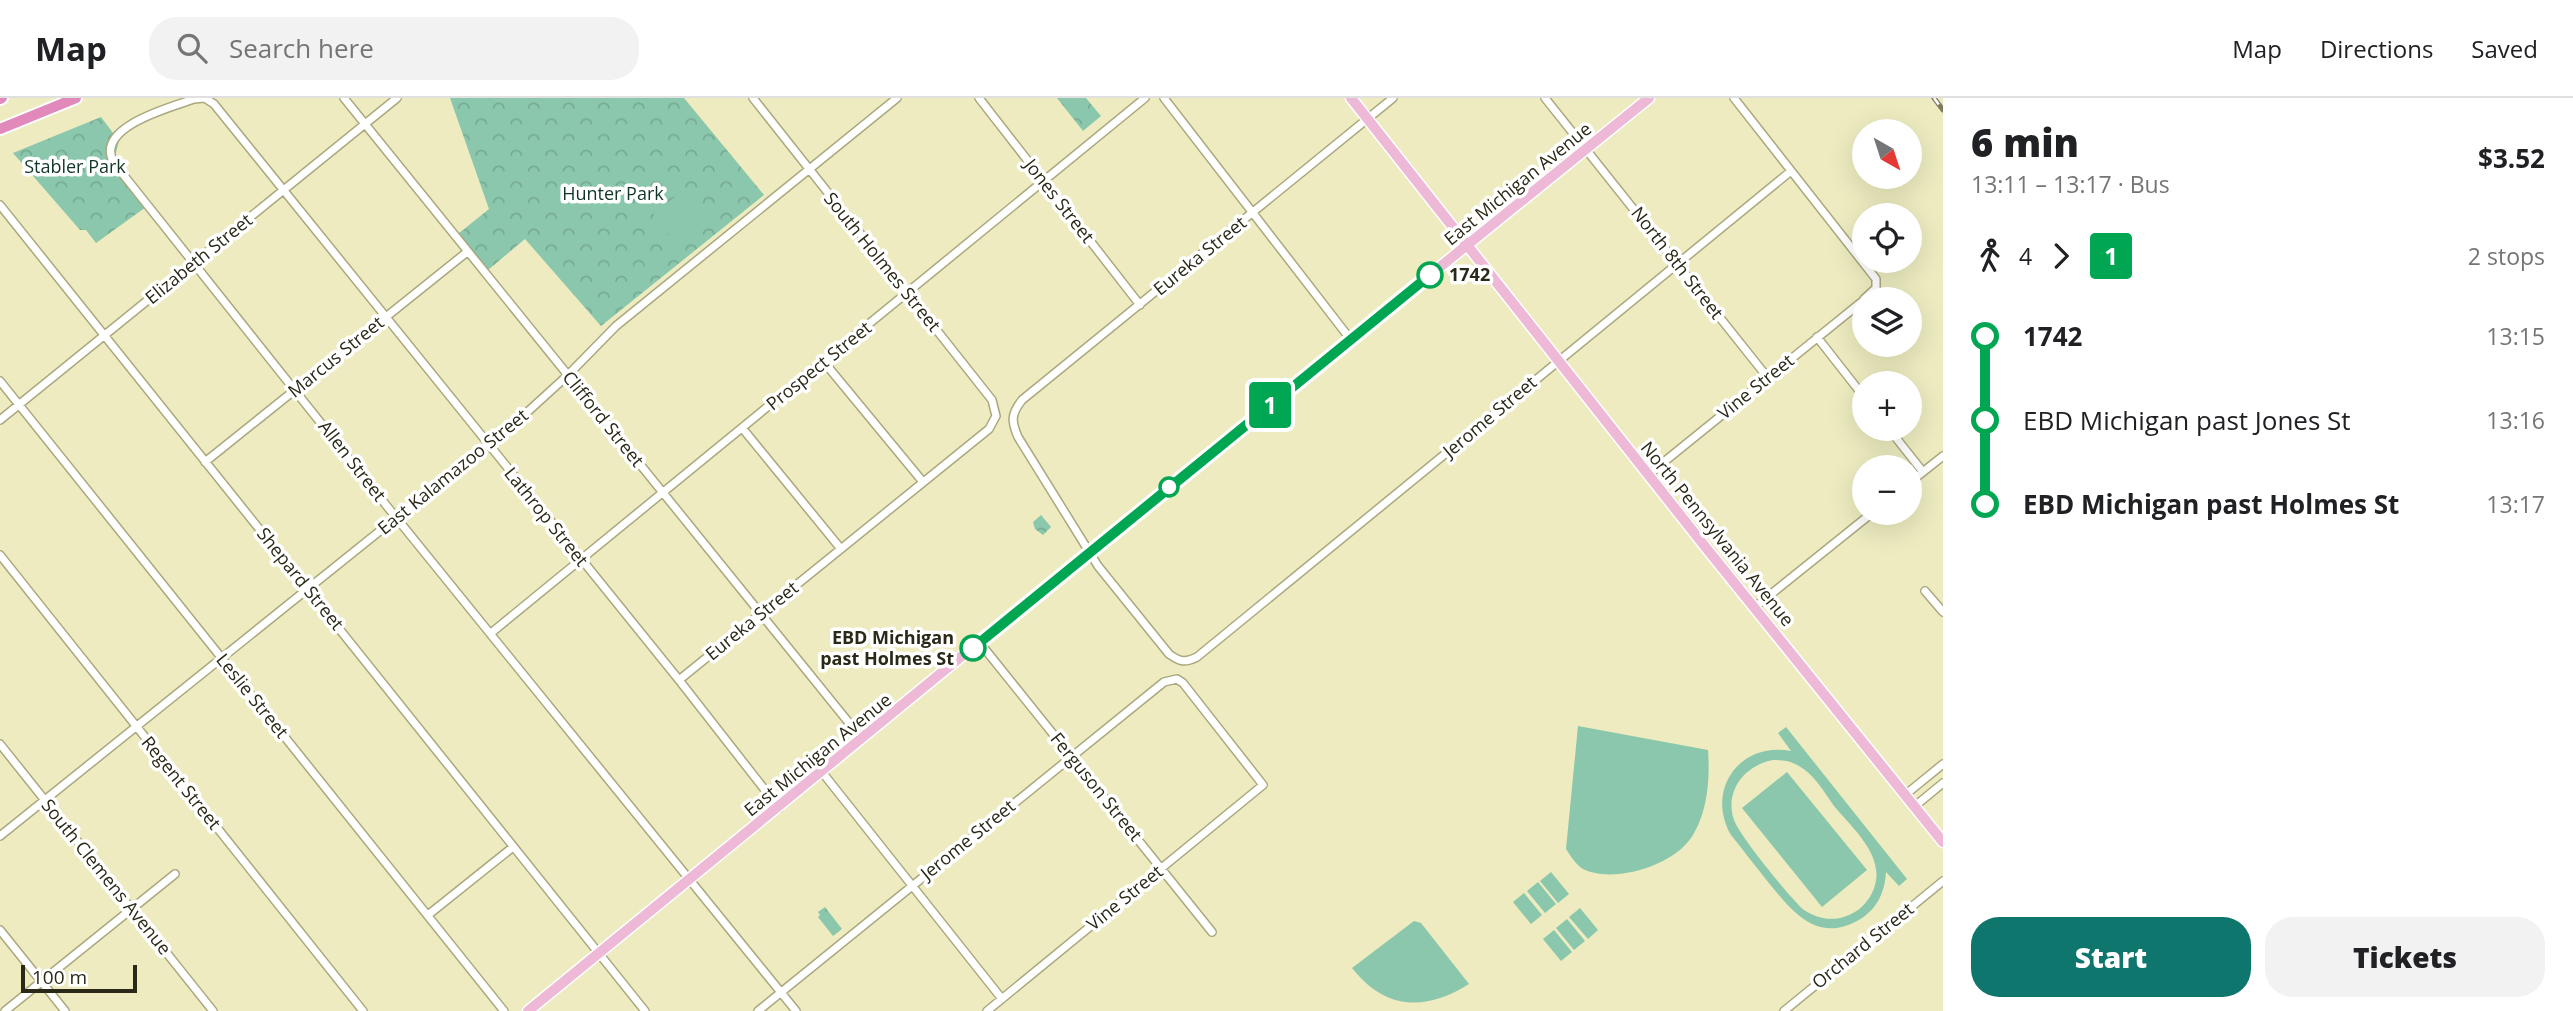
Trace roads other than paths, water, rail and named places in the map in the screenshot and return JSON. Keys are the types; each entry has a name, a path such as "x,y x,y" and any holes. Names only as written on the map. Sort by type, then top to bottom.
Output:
{"highway":[{"path":"0,130 76,98"}],"main road":[{"name":"North Pennsylvania Avenue","path":"1351,98 1943,842"},
{"name":"East Michigan Avenue","path":"528,1011 1648,98"}],"street":[{"name":"Lathrop Street","path":"117,135 132,122 194,99 204,98 214,104 679,680 779,808"},
{"name":"Clifford Street","path":"344,98 862,739"},
{"name":"Elizabeth Street","path":"0,420 397,98"},
{"name":"South Holmes Street","path":"753,98 992,400 996,415 989,429"},
{"name":"East Kalamazoo Street","path":"0,836 488,444 568,375 616,326 897,98"},
{"name":"Jones Street","path":"979,98 1140,305"},
{"name":"Prospect Street","path":"491,633 1145,98"},
{"path":"1164,98 1351,340"},
{"name":"Eureka Street","path":"1088,553 1018,437 1012,424 1013,411 1022,400 1393,98"},
{"name":"North 8th Street","path":"1545,98 1768,377"},
{"path":"1734,98 1791,171"},
{"name":"Allen Street","path":"117,135 111,156 397,518 796,1011"},
{"name":"Jerome Street","path":"1088,553 1169,654 1179,661 1188,662 1791,171"},
{"name":"Vine Street","path":"1791,171 1876,279 1876,287"},
{"name":"Shepard Street","path":"0,205 645,1011"},
{"name":"Marcus Street","path":"205,462 467,252"},
{"name":"Vine Street","path":"1649,474 1852,309"},
{"path":"1817,337 1852,382"},
{"path":"824,362 923,482"},
{"name":"Leslie Street","path":"0,381 505,1011"},
{"path":"743,429 841,549"},
{"name":"Eureka Street","path":"679,680 989,429"},
{"path":"1898,441 1923,472 1943,456"},
{"path":"1755,607 1857,525"},
{"name":"Regent Street","path":"0,555 363,1011"},
{"path":"1925,592 1943,612"},
{"name":"Ferguson Street","path":"979,643 1212,932"},
{"name":"Jerome Street","path":"758,1011 1164,682 1177,678 1182,682 1263,785"},
{"name":"South Clemens Avenue","path":"0,744 213,1011"},
{"path":"1905,794 1943,764"},
{"path":"822,772 1002,999"},
{"path":"1914,806 1943,783"},
{"name":"Vine Street","path":"987,1011 1263,785"},
{"path":"428,915 513,847"},
{"path":"5,1011 174,874"},
{"name":"Orchard Street","path":"1784,1011 1943,881"},
{"path":"0,930 65,1011"}],"railway":[{"path":"1934,98 1943,110"}],"place":[{"name":"1742","path":"1430,275"},
{"name":"EBD Michigan past Holmes St","path":"973,648"}],"park label":[{"name":"Stabler Park","path":"75,167"},
{"name":"Hunter Park","path":"613,194"}]}
